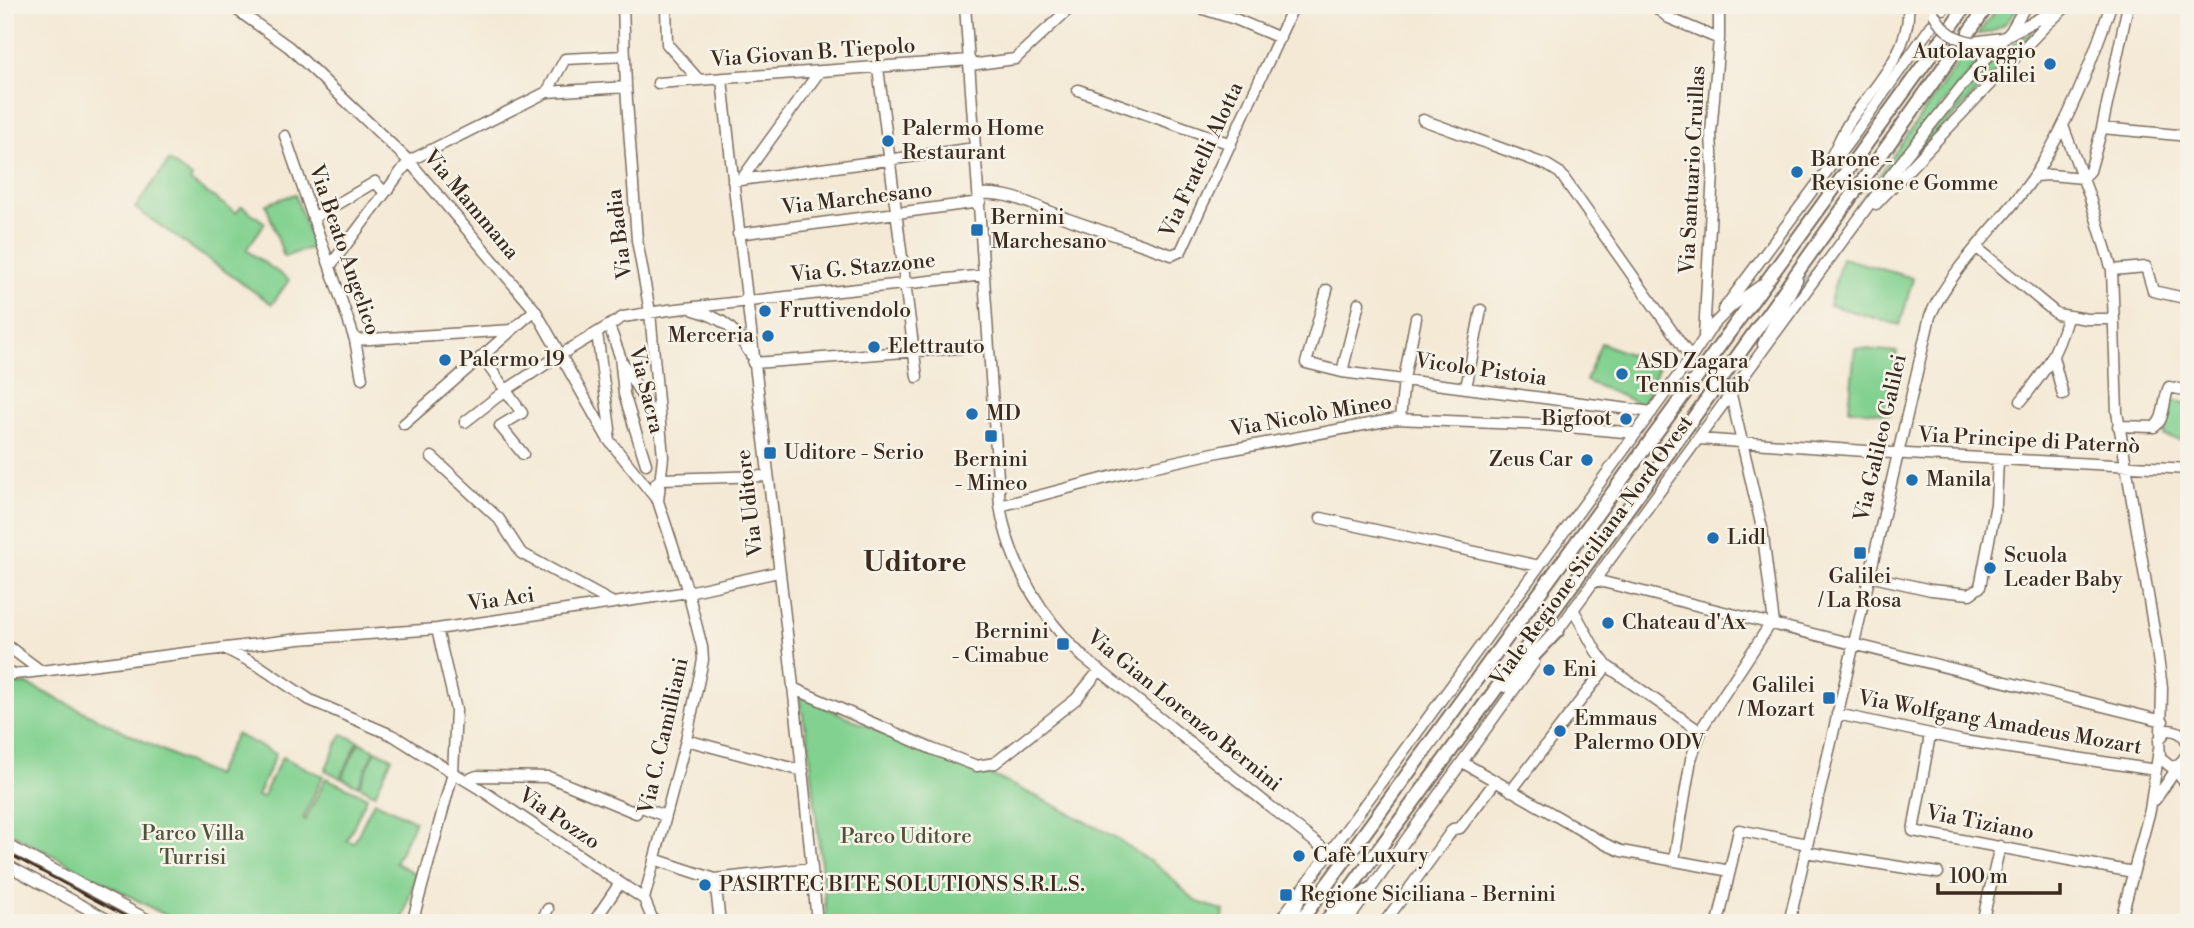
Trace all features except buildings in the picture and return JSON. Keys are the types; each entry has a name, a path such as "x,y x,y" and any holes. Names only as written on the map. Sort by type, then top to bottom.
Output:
{"main road":[{"path":"1953,24 1966,5"},
{"path":"1971,38 1988,5"},
{"name":"Viale Regione Siciliana Nord Ovest","path":"1299,923 1943,38"},
{"name":"Viale Regione Siciliana Nord Ovest","path":"1326,923 1664,459 1958,47"},
{"path":"1465,730 1558,630"},
{"path":"1289,923 1302,891"},
{"path":"1326,923 1369,891"}],"street":[{"name":"Via Mammana","path":"230,5 289,47 409,161 535,310 608,439 658,501"},
{"name":"Via Badia","path":"623,5 637,240 650,312 663,457 658,501"},
{"path":"666,5 667,44 699,80"},
{"name":"Via Gian Lorenzo Bernini","path":"965,5 1000,506 1003,527 1018,569 1039,607 1067,642 1099,671 1330,854"},
{"name":"Via Giovan B. Tiepolo","path":"658,83 1015,59 1073,5"},
{"name":"Via Fratelli Alotta","path":"979,198 990,193 1029,201 1064,217 1175,255 1181,251 1294,5"},
{"path":"1653,5 1669,18 1719,39"},
{"name":"Via Santuario Cruillas","path":"1704,337 1713,172 1711,133 1719,39 1719,5"},
{"path":"1822,175 1848,124 1899,50 1908,26 1908,5"},
{"name":"Viale Regione Siciliana Nord Ovest","path":"1346,923 1827,264 1929,127 1965,82 2009,35 2026,5"},
{"path":"2036,19 2051,5"},
{"path":"1936,11 1941,26 1951,35 1994,40 2066,5"},
{"path":"1827,264 1882,198 2066,5"},
{"name":"Via Galileo Galilei","path":"1789,923 1930,316 1946,286 2034,176 2063,126 2111,5"},
{"path":"2083,178 2090,171 2102,128 2127,5"},
{"path":"1197,7 1280,37"},
{"path":"1278,923 1691,358 1936,11"},
{"path":"547,92 565,59 624,56"},
{"path":"878,68 917,377"},
{"path":"737,180 819,72"},
{"name":"Via Uditore","path":"722,79 737,180 738,234 766,476 795,689 817,923"},
{"path":"330,266 409,161 547,92 626,87"},
{"path":"1078,90 1231,144"},
{"path":"1423,120 1547,165 1560,173 1691,358"},
{"path":"2063,126 2083,178 2112,270 2118,426 2157,642 2162,688 2164,729 2150,810 2120,923"},
{"path":"2102,128 2189,135"},
{"name":"Via Beato Angelico","path":"285,136 355,340 362,378"},
{"path":"737,180 975,148"},
{"path":"2034,176 2050,174 2083,178"},
{"path":"313,218 375,182 385,192"},
{"name":"Via Marchesano","path":"738,234 897,213 979,198"},
{"path":"1744,378 1817,244"},
{"path":"1976,247 2057,314 2067,317 2114,319"},
{"path":"2112,270 2147,267 2153,291 2189,299"},
{"name":"Via G. Stazzone","path":"465,422 506,390 623,317 984,275"},
{"path":"1713,324 1770,278"},
{"name":"Vicolo Pistoia","path":"1327,290 1306,363 1342,372 1652,412"},
{"path":"1342,372 1359,303"},
{"path":"687,308 714,315 738,334 753,361 987,346"},
{"path":"404,424 535,310"},
{"path":"1466,388 1481,310"},
{"path":"2021,401 2047,369 2067,317"},
{"path":"1400,419 1404,379 1416,318"},
{"name":"Via Sacra","path":"609,326 620,356 624,394 646,464"},
{"path":"355,340 513,330"},
{"path":"597,332 610,429 608,439"},
{"path":"482,356 522,413 500,426 523,454"},
{"path":"620,356 661,429"},
{"path":"2053,357 2063,395"},
{"path":"2118,426 2154,427 2161,419 2169,387 2189,391"},
{"path":"1674,860 1691,759 1701,732 1708,716 1772,624 1762,528 1731,396"},
{"name":"Via Nicolò Mineo","path":"1000,506 1129,472 1270,441 1400,419 1545,425 1636,433"},
{"name":"Via Principe di Paternò","path":"1699,439 2189,469"},
{"path":"432,457 499,519 521,553 613,603"},
{"path":"633,472 663,457"},
{"path":"1869,576 1931,590 1970,594 1980,587 1996,504 1998,459"},
{"path":"1606,500 1610,469"},
{"path":"648,490 661,479 766,476"},
{"name":"Via C. Camilliani","path":"644,899 686,740 703,660 688,592 658,501"},
{"path":"1321,519 1539,566"},
{"name":"Via Aci","path":"5,675 299,639 437,629 688,592 778,572"},
{"path":"1595,580 1853,644 2178,731 2188,743 2181,778 2189,786"},
{"path":"1573,610 1596,652 1607,666 1701,732"},
{"path":"412,923 453,772 456,710 437,629"},
{"path":"5,644 41,671"},
{"name":"Via Pozzo","path":"226,649 259,666 298,693 394,736 467,780 644,899"},
{"path":"1511,791 1607,666"},
{"path":"795,689 977,766 995,763 1076,699 1099,671"},
{"name":"Via Wolfgang Amadeus Mozart","path":"1837,714 1930,735 2156,770"},
{"path":"2164,729 2189,726"},
{"name":"Via Tiziano","path":"1930,735 1913,831 2133,872"},
{"path":"686,740 803,771"},
{"path":"2159,748 2164,764 2174,768 2185,757"},
{"path":"2150,810 2162,786 2185,757"},
{"path":"1462,762 1621,851 1730,871"},
{"path":"467,780 477,776 549,777 636,813 639,806 666,816"},
{"path":"1384,923 1453,829 1460,828 1495,782"},
{"path":"1718,923 1739,830 1806,848 1938,873"},
{"path":"5,844 154,923"},
{"path":"1982,923 2000,846"},
{"path":"654,859 715,879 813,868"},
{"path":"5,864 114,923"},
{"path":"715,879 720,923"},
{"path":"593,923 620,883"},
{"path":"644,899 654,923"},
{"path":"540,923 548,909"}],"green space":[{"path":"1999,5 2019,5 2003,26 1978,34"},
{"path":"2034,30 1898,174 1943,114 1976,76 1994,59"},
{"path":"1990,48 1880,181 1793,297 1968,49"},
{"path":"169,161 192,177 190,181 236,213 242,206 265,223 246,250 289,280 272,304 135,208"},
{"path":"295,194 313,247 284,257 266,204"},
{"path":"1842,258 1913,278 1900,325 1829,305"},
{"name":"ASD Zagara Tennis Club","path":"1601,343 1659,366 1643,405 1586,381"},
{"path":"1855,348 1897,352 1890,414 1849,409"},
{"path":"2172,400 2189,404 2189,442 2164,436"},
{"name":"Parco Villa Turrisi","path":"27,684 215,776 236,734 276,754 257,796 262,798 282,757 323,776 303,818 305,820 326,778 367,797 347,840 354,843 374,801 415,821 395,863 416,874 402,923 180,923 5,830 5,686"},
{"name":"Parco Uditore","path":"799,696 932,754 987,773 1115,837 1165,872 1195,901 1224,911 1222,923 827,923 809,745"},
{"path":"342,734 358,741 341,778 325,770"},
{"path":"359,742 375,750 358,786 342,778"},
{"path":"376,750 392,758 375,794 359,786"}],"tram line":[{"path":"5,852 138,923"}],"place":[{"name":"Autolavaggio Galilei","path":"2050,64"},
{"name":"Palermo Home Restaurant","path":"888,141"},
{"name":"Barone - Revisione e Gomme","path":"1797,172"},
{"name":"Bernini Marchesano","path":"977,230"},
{"name":"Fruttivendolo","path":"765,311"},
{"name":"Merceria","path":"768,336"},
{"name":"Elettrauto","path":"874,347"},
{"name":"Palermo 19","path":"445,360"},
{"name":"ASD Zagara Tennis Club","path":"1622,374"},
{"name":"MD","path":"972,414"},
{"name":"Bigfoot","path":"1626,419"},
{"name":"Bernini - Mineo","path":"991,436"},
{"name":"Uditore - Serio","path":"770,453"},
{"name":"Zeus Car","path":"1587,460"},
{"name":"Manila","path":"1912,480"},
{"name":"Lidl","path":"1713,538"},
{"name":"Galilei / La Rosa","path":"1860,553"},
{"name":"Scuola Leader Baby","path":"1990,568"},
{"name":"Chateau d'Ax","path":"1608,623"},
{"name":"Bernini - Cimabue","path":"1063,644"},
{"name":"Eni","path":"1549,670"},
{"name":"Galilei / Mozart","path":"1829,698"},
{"name":"Emmaus Palermo ODV","path":"1560,731"},
{"name":"Cafè Luxury","path":"1299,856"},
{"name":"PASIRTEC BITE SOLUTIONS S.R.L.S.","path":"705,885"},
{"name":"Regione Siciliana - Bernini","path":"1286,895"}],"district":[{"name":"Uditore","path":"915,562"}]}
